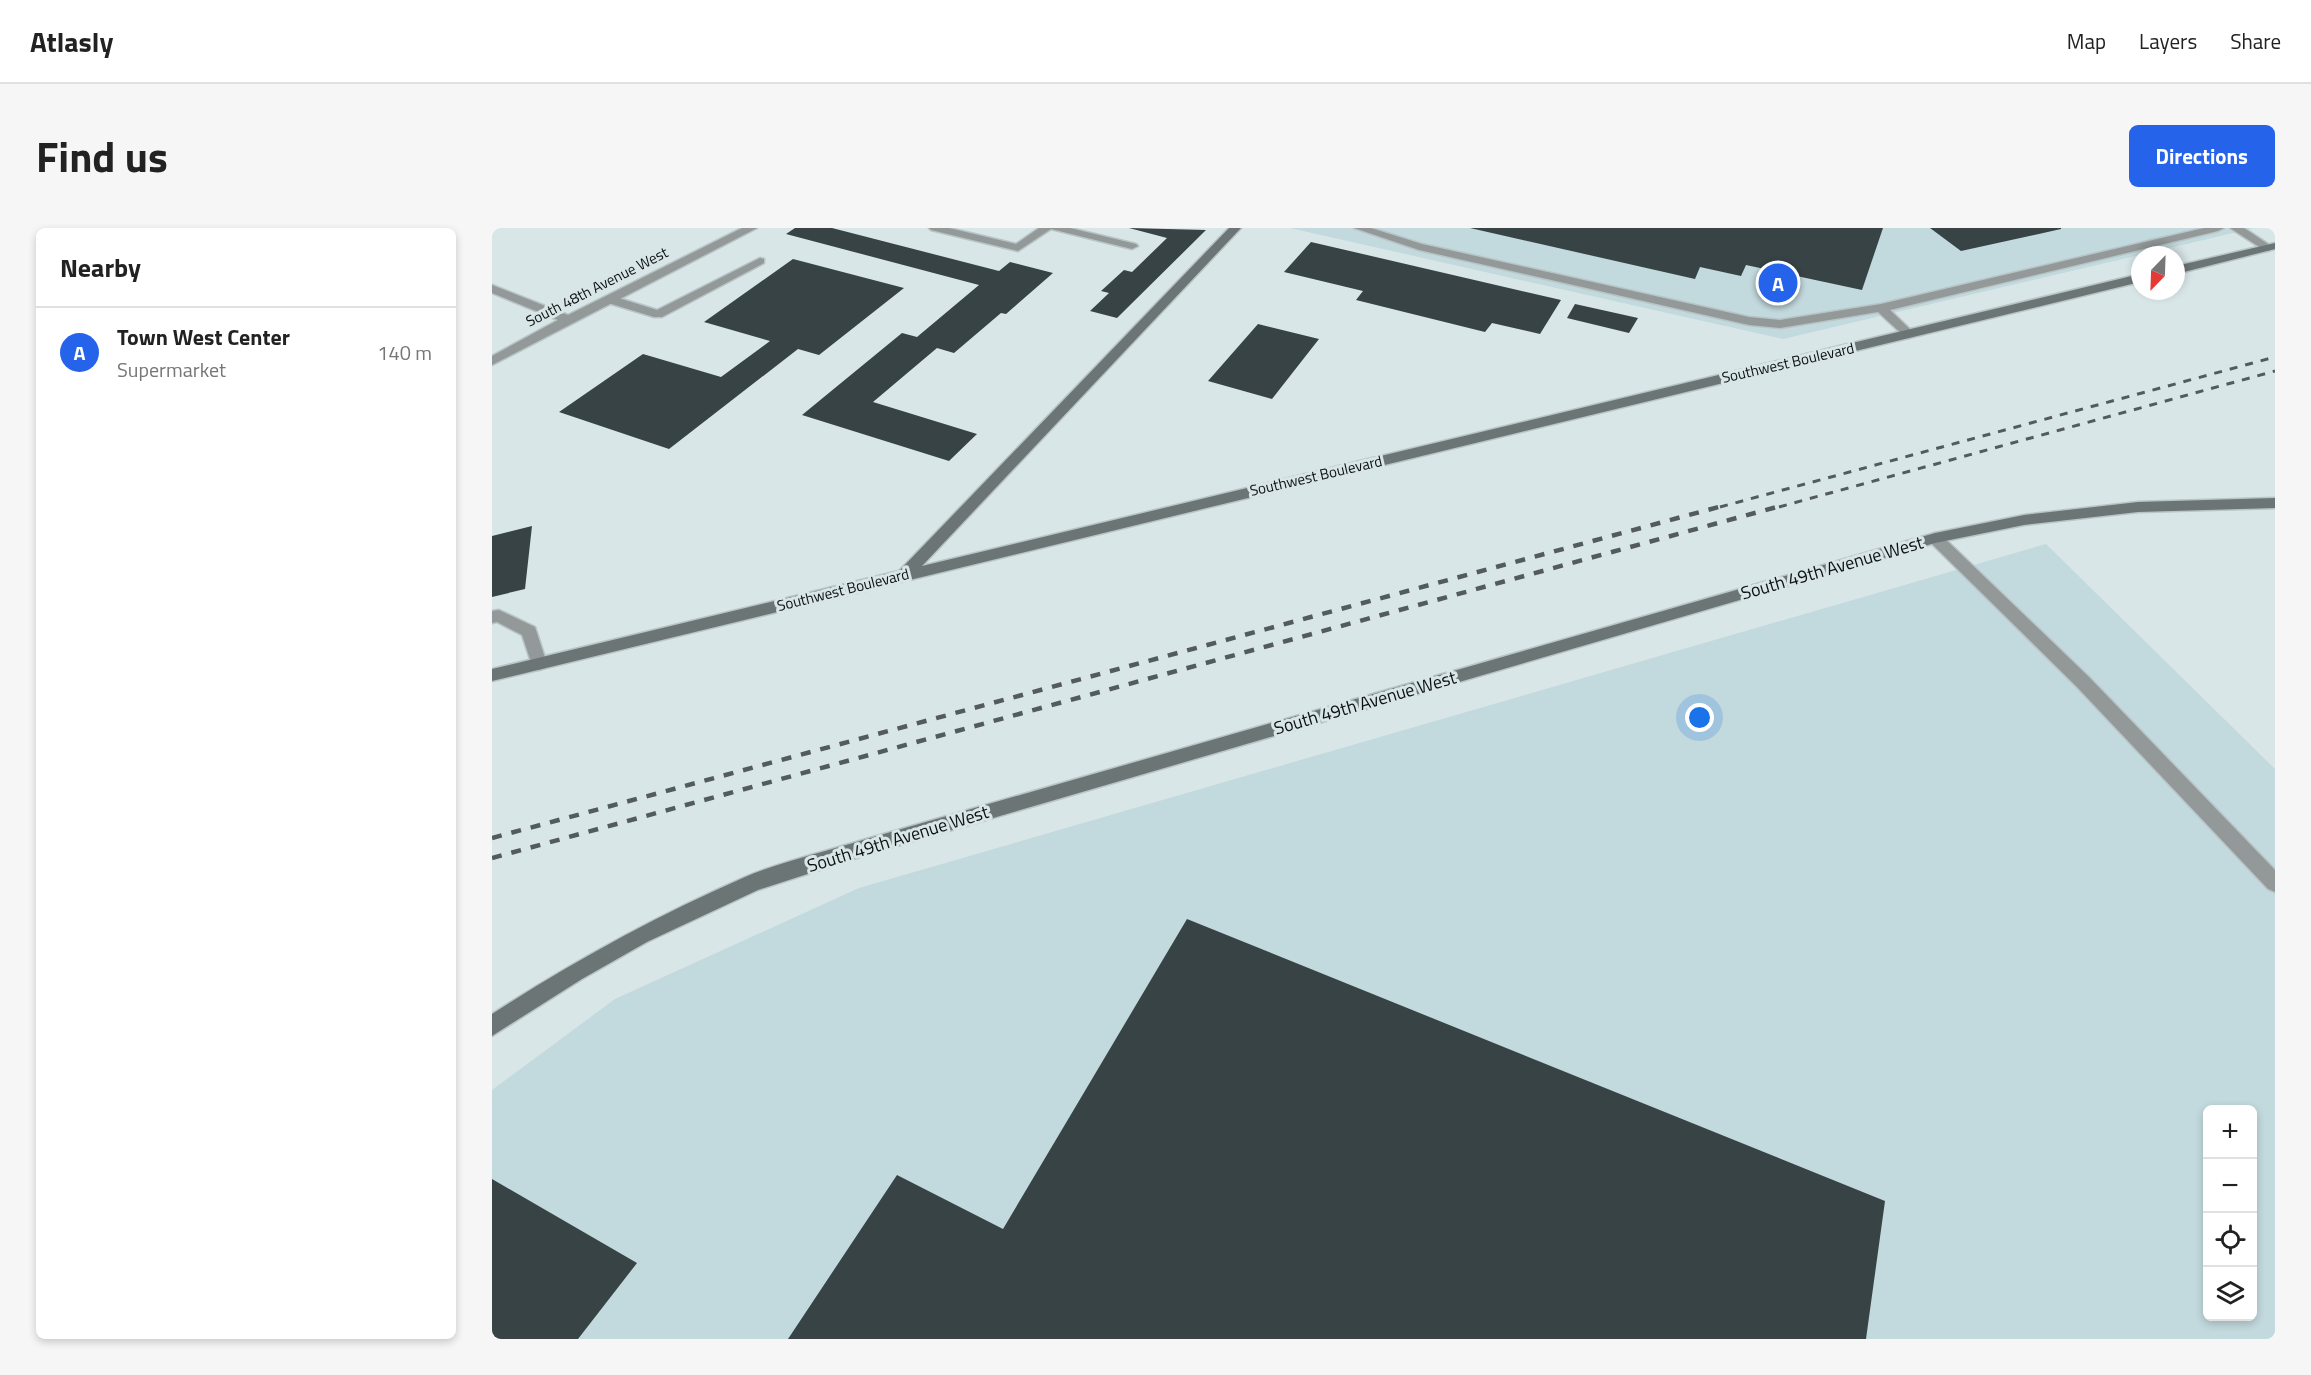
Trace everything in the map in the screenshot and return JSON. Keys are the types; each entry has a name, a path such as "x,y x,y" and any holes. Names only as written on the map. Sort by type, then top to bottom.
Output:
{"street":[{"name":"South 48th Avenue West","path":"492,361 751,228"},
{"path":"935,228 1018,248 1046,228"},
{"path":"1056,228 1132,246"},
{"path":"904,575 1235,228"},
{"path":"1360,228 1419,247 1749,321 1780,324 1881,308 2218,228"},
{"path":"2236,228 2271,247"},
{"path":"2185,268 2271,247"},
{"path":"609,299 658,314 760,261"},
{"name":"Southwest Boulevard","path":"492,675 2131,280"},
{"path":"492,289 568,320"},
{"path":"1881,308 1909,334"},
{"name":"South 49th Avenue West","path":"492,1026 575,972 640,936 753,883 863,848 1935,538 2024,520 2138,507 2275,503"},
{"path":"1935,538 2083,682 2275,883"},
{"path":"492,617 499,616 529,631 539,664"}],"shaded area":[{"path":"1290,228 2254,228 2178,246 2131,246 2131,257 1783,339"},
{"path":"2046,544 2275,769 2275,1339 492,1339 492,1090 615,999 859,888"}],"building":[{"path":"795,228 832,228 999,271 1010,262 1053,273 1006,314 1001,313 954,353 937,348 873,402 977,434 949,461 802,415 902,333 917,337 979,285 786,234"},
{"path":"1129,228 1206,230 1117,318 1090,311 1109,293 1101,291 1124,270 1132,272 1167,238"},
{"path":"1470,228 1883,228 1862,290 1746,265 1741,276 1700,267 1695,279"},
{"path":"1930,228 2061,228 2061,229 1961,251"},
{"path":"1311,242 1561,300 1540,334 1492,323 1485,332 1356,300 1363,291 1284,272"},
{"path":"793,259 904,288 819,355 798,349 669,449 559,412 643,354 721,377 770,341 704,322"},
{"path":"1575,304 1638,318 1629,333 1567,318"},
{"path":"1258,324 1319,339 1272,399 1208,381"},
{"path":"532,526 525,589 492,597 492,536"},
{"path":"1187,919 1885,1201 1866,1339 788,1339 897,1175 1003,1229"},
{"path":"492,1179 637,1263 578,1339 492,1339"}],"railway":[{"path":"1720,507 2275,357"},
{"path":"1779,507 2275,371"},
{"path":"492,838 1726,505"},
{"path":"492,858 1784,505"}],"place":[{"name":"Town West Center","path":"1778,283"}]}
